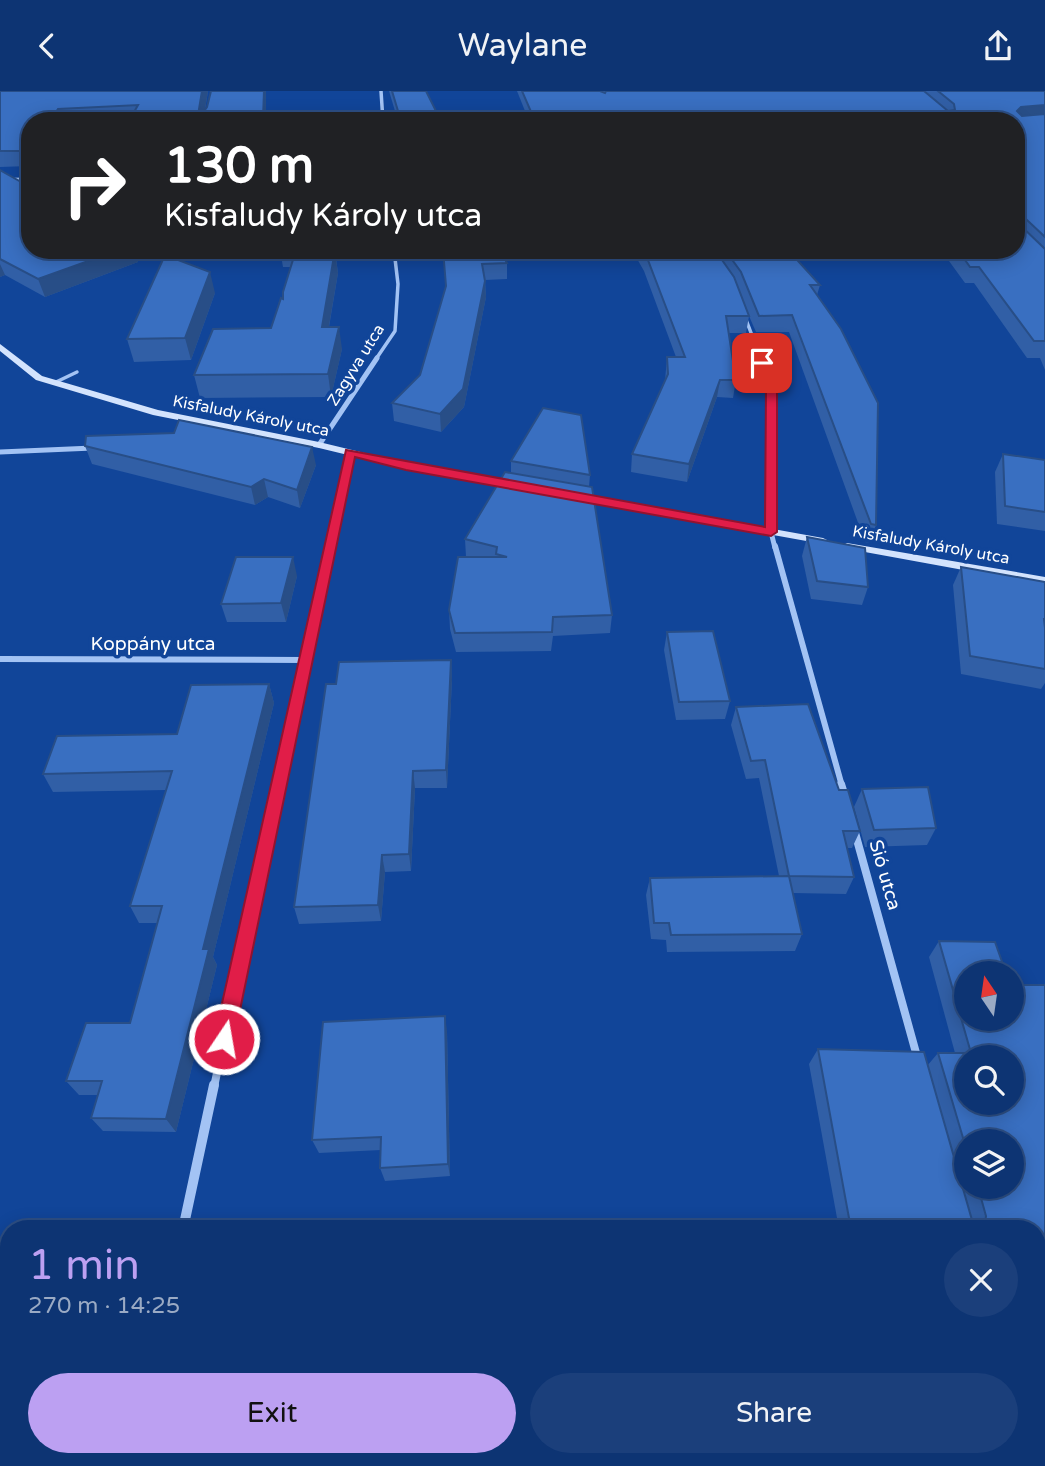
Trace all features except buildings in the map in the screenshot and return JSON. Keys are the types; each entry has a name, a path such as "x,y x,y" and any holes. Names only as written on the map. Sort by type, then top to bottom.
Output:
{"main road":[{"name":"Kisfaludy Károly utca","path":"0,347 39,378 156,413 528,488"},
{"name":"Kisfaludy Károly utca","path":"568,495 1045,581"}],"street":[{"path":"381,91 382,112"},
{"path":"0,180 21,179"},
{"name":"Zagyva utca","path":"319,445 395,331 398,284 395,259"},
{"name":"Sió utca","path":"744,315 771,387 771,532 920,1068"},
{"path":"0,452 100,448"},
{"path":"185,1220 350,453"},
{"name":"Koppány utca","path":"0,659 305,660"}],"lane":[{"path":"54,383 77,372"}],"route":[{"path":"224,1039 350,453 406,466 771,532 771,387 762,363"}]}
